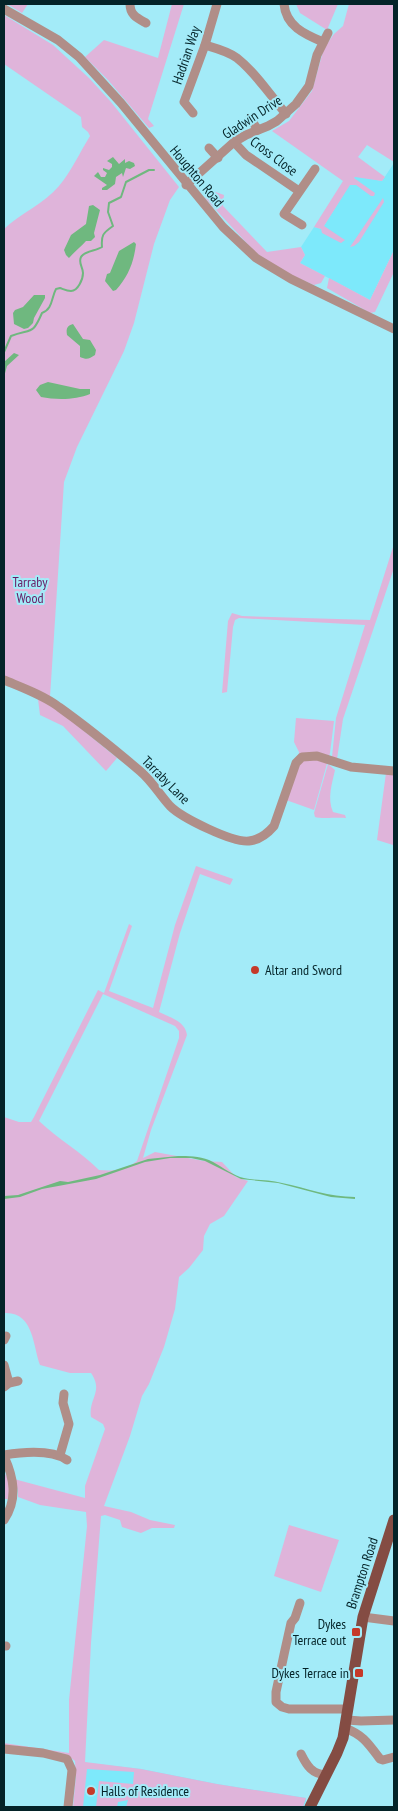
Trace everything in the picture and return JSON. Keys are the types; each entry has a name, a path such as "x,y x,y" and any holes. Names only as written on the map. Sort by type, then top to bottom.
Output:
{"main road":[{"name":"Brampton Road","path":"310,1807 337,1753 347,1719 363,1617 394,1520"}],"street":[{"path":"130,4 131,12 134,16 146,24"},
{"name":"Hadrian Way","path":"192,113 184,102 205,45 217,4"},
{"path":"284,4 288,19 295,28 323,42"},
{"name":"Houghton Road","path":"4,9 58,40 79,57 121,103 186,185 223,227 256,258 291,278 394,329"},
{"name":"Gladwin Drive","path":"186,185 234,142 268,126 286,114 296,104 308,86 317,55 328,33"},
{"path":"205,45 222,50 236,58 250,70 286,114"},
{"path":"250,118 258,130"},
{"name":"Cross Close","path":"234,142 246,155 299,191"},
{"path":"209,148 218,158"},
{"path":"302,225 284,214 315,169"},
{"name":"Tarraby Lane","path":"4,680 46,698 64,710 142,773 155,786 169,805 182,816 237,840 250,841 261,837 274,826 296,763 302,758 317,756 351,767 394,771"},
{"path":"4,1365 10,1384"},
{"path":"4,1520 14,1495 12,1478 4,1455 20,1453 63,1457 69,1424 63,1403 65,1393"},
{"path":"300,1603 295,1618 291,1623 276,1692 276,1702 282,1707 289,1709 347,1719 361,1721 394,1720"},
{"path":"363,1617 394,1621"},
{"path":"347,1719 357,1733 365,1738 380,1759 394,1758"},
{"path":"4,1749 60,1756 67,1759 71,1766 72,1776 68,1807"},
{"path":"301,1754 313,1772 326,1775"}],"shaded area":[{"path":"113,157 119,164 125,159 125,163 129,161 134,163 135,166 130,169 126,168 123,177 122,173 116,177 115,184 107,190 102,190 107,185 94,176 98,172 101,177 105,177 107,173 103,168 109,170 112,167 112,164 107,161"},
{"path":"394,163 394,250 370,300 300,263 305,255 301,247 314,227 322,229 355,176 382,181"},
{"path":"93,205 100,210 94,233 95,237 91,241 86,241 69,258 64,250 71,235 86,224 89,206"},
{"path":"134,242 136,244 135,251 130,269 124,280 113,291 105,281 107,274 110,273 119,251"},
{"path":"34,295 45,295 45,298 33,323 24,329 14,324 13,313 15,310 23,307"},
{"path":"73,324 83,339 90,340 96,350 95,355 88,359 80,357 80,346 67,335 67,328"},
{"path":"14,353 19,355 7,366 4,377 4,362"},
{"path":"48,382 80,389 90,389 90,394 66,399 41,397 36,390 40,385"},
{"path":"194,1156 205,1159 245,1178 277,1182 327,1194 355,1197 355,1199 331,1197 278,1183 241,1179 205,1161 191,1158 170,1158 145,1162 96,1179 42,1189 20,1197 4,1199 4,1196 18,1195 60,1181 68,1182 100,1175 148,1159"},
{"path":"80,1762 141,1769 217,1784 306,1798 306,1802 303,1807 75,1807"}],"green space":[{"path":"7,4 28,4 22,13"},
{"path":"172,4 184,4 148,119 154,126 149,128 108,80 85,57 104,40 158,58"},
{"path":"296,4 338,4 327,30 300,13"},
{"path":"349,4 394,4 394,162 367,145 358,157 385,177 382,181 354,178 375,193 374,196 371,196 356,185 350,185 324,226 345,240 341,243 322,233 321,229 314,227 343,181 272,131 289,121 312,91 324,48 334,34 343,26"},
{"name":"Tarraby Wood","path":"4,15 53,45 89,78 111,102 179,187 170,200 154,244 134,323 124,351 77,447 64,482 50,697 4,679 4,229 59,186 90,136 82,127 81,117 4,64"},
{"path":"213,191 224,195 223,206 267,252 301,247 305,255 300,263 325,276 321,283 314,285 278,270 254,251 205,198"},
{"path":"383,198 384,202 359,242 350,247"},
{"path":"394,250 394,272 375,312 370,313 327,288 329,278 370,300"},
{"path":"394,544 394,568 343,719 337,759 332,757 336,718 365,625 239,618 235,620 233,627 227,692 222,693 228,621 232,613 242,616 370,620"},
{"path":"38,699 56,708 117,758 106,771 63,726 40,715"},
{"path":"296,718 334,721 330,753 314,810 286,800 298,762 299,752 294,742"},
{"path":"328,764 335,770 331,791 331,807 333,812 345,815 346,818 315,817 314,813"},
{"path":"386,773 394,775 394,848 393,845 377,840"},
{"path":"196,866 233,879 230,885 200,874 180,933 159,1012 180,1023 186,1030 187,1035 151,1130 143,1158 155,1152 204,1161 222,1162 236,1177 248,1181 224,1216 210,1224 204,1236 203,1250 179,1277 175,1309 164,1347 142,1396 130,1436 104,1506 131,1512 150,1520 175,1525 174,1528 152,1528 141,1533 122,1527 120,1520 105,1515 101,1516 91,1643 85,1762 141,1769 217,1784 306,1798 303,1807 126,1807 128,1800 118,1802 117,1807 96,1807 99,1781 133,1784 134,1772 87,1769 83,1807 73,1807 76,1776 75,1761 67,1755 60,1753 4,1745 4,1743 69,1753 69,1700 87,1526 86,1512 40,1505 18,1497 18,1490 14,1479 85,1498 85,1486 105,1429 103,1424 91,1417 96,1385 91,1373 70,1373 40,1365 31,1331 27,1324 14,1314 4,1313 4,1117 19,1122 31,1122 98,990 104,993 129,924 132,926 109,991 153,1008 175,925","holes":["103,994 175,1026 179,1031 179,1038 137,1161 133,1164 119,1170 99,1170 39,1121"]},
{"path":"4,1472 11,1484 9,1499 4,1499"},
{"path":"289,1525 339,1540 321,1592 274,1576"}],"waterway":[{"path":"4,352 11,336 31,330 36,325 42,313 50,306 56,289 60,288 71,291 78,287 83,275 81,257 85,253 102,247 103,235 113,226 108,212 109,203 121,197 126,182 149,170 154,170"}],"place":[{"name":"Altar and Sword","path":"255,970"},
{"name":"Dykes Terrace out","path":"356,1632"},
{"name":"Dykes Terrace in","path":"359,1673"},
{"name":"Halls of Residence","path":"91,1791"}]}
